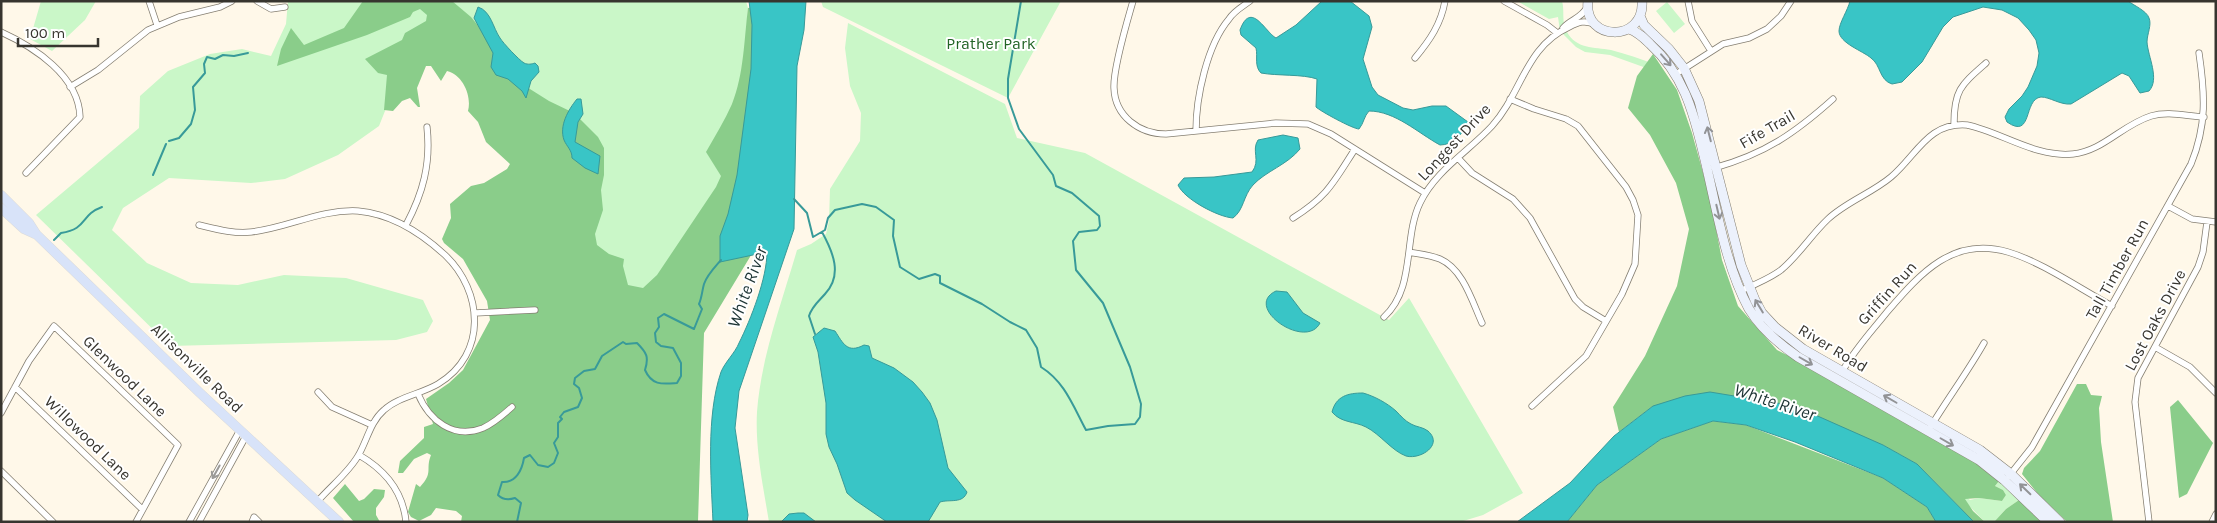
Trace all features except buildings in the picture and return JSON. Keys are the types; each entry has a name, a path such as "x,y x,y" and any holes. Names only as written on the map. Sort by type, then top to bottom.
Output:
{"main road":[{"path":"1588,3 1589,16 1595,25 1604,31 1614,33 1629,29 1640,16 1642,1"},
{"name":"River Road","path":"1640,16 1644,25 1669,49 1680,71 1712,169 1731,266 1760,324 1781,345 1931,427 1978,460 2007,477 2060,522"},
{"name":"River Road","path":"1629,29 1636,32 1653,46 1680,71"},
{"name":"Allisonville Road","path":"1,195 29,223 36,234 243,433 339,522"},
{"name":"Allisonville Road","path":"1,208 24,229 36,234"},
{"name":"River Road","path":"2007,477 2048,522"}],"street":[{"path":"149,1 157,25"},
{"path":"70,87 103,66 140,35 157,25 232,1"},
{"path":"257,1 271,9 285,7"},
{"path":"1132,1 1114,81 1115,95 1119,107 1130,122 1147,132 1160,134 1276,123 1299,123 1319,128 1425,193"},
{"path":"1196,131 1197,108 1203,78 1218,36 1232,14 1250,1"},
{"path":"1415,58 1434,34 1441,18 1445,1"},
{"path":"1504,1 1548,25 1556,32"},
{"path":"1688,1 1692,21 1711,51"},
{"path":"1680,71 1723,44 1749,38 1767,29 1781,16 1791,1"},
{"name":"Longest Drive","path":"1563,28 1568,22 1583,14 1588,3"},
{"name":"Longest Drive","path":"1384,316 1391,309 1404,281 1412,226 1416,211 1425,193 1440,175 1492,126 1535,54 1556,32 1581,21 1595,25"},
{"path":"1,32 41,54 50,62 70,87 77,100 80,117 26,172"},
{"name":"Tall Timber Run","path":"2007,477 2032,447 2196,153 2204,117 2205,98 2199,53"},
{"path":"1954,124 1955,100 1960,89 1986,62"},
{"path":"1510,98 1534,110 1566,119 1578,126 1633,200 1638,215 1635,264 1606,321 1586,356 1532,406"},
{"name":"Fife Trail","path":"1712,169 1756,153 1789,136 1833,99"},
{"path":"1744,289 1780,270 1795,257 1828,220 1893,175 1938,130 1954,124 1976,127 2049,153 2072,154 2088,151 2099,146 2149,116 2164,114 2204,117"},
{"path":"406,225 417,203 426,176 429,150 427,127"},
{"path":"1293,218 1314,205 1327,192 1355,149"},
{"path":"1458,158 1472,173 1503,192 1522,208 1538,230 1575,299 1582,306 1606,321"},
{"path":"2168,206 2192,219 2216,222"},
{"path":"199,225 226,231 249,232 320,214 351,211 379,215 406,225 430,242 455,264 469,287 475,313 471,341 459,365 439,384 384,410 372,425 359,455 318,501"},
{"name":"Lost Oaks Drive","path":"2149,522 2135,402 2138,378 2198,267 2207,222"},
{"name":"Griffin Run","path":"1840,376 1856,350 1922,273 1944,258 1963,251 1989,249 2019,256 2112,306"},
{"path":"1409,252 1439,259 1454,269 1460,276 1482,323"},
{"path":"475,313 535,310"},
{"name":"Glenwood Lane","path":"14,388 29,361 54,326 178,445 142,509"},
{"path":"1931,427 1984,343"},
{"path":"2155,347 2190,367 2216,393"},
{"path":"1,413 14,388"},
{"name":"Willowood Lane","path":"14,388 142,509"},
{"path":"318,392 332,407 372,425"},
{"path":"418,394 425,409 432,418 443,426 457,430 477,430 485,427 512,407"},
{"path":"189,522 243,433"},
{"path":"199,522 243,433"},
{"path":"359,455 376,465 393,484 402,503 406,522"},
{"path":"1,471 53,522"},
{"path":"136,522 142,509"},
{"path":"2212,522 2216,514"},
{"path":"252,522 254,518 259,522"}],"green space":[{"path":"41,1 96,1 85,20 52,51 30,39"},
{"path":"288,1 746,1 748,8 741,104 719,208 640,306 443,46 397,81 379,126 338,155 285,179 251,183 169,178 123,208 112,230 147,263 191,283 238,285 284,275 346,278 423,300 433,321 427,332 396,340 170,346 36,215 139,128 140,96 168,71 210,54 242,49 271,56 286,24"},
{"path":"363,1 452,1 471,17 507,61 522,84 549,101 574,113 598,137 604,148 604,175 601,190 603,210 595,234 597,245 609,254 624,259 623,266 628,285 643,288 657,275 716,187 721,176 706,152 726,116 736,93 743,57 748,8 760,6 756,247 704,333 698,522 461,522 462,516 456,511 436,508 431,515 419,521 411,517 408,512 416,484 420,487 427,478 431,455 427,453 414,459 403,473 398,473 400,461 424,438 424,427 433,424 426,399 449,383 463,370 490,320 487,301 463,259 444,243 442,239 451,218 450,204 471,186 484,183 507,169 510,164 486,142 478,122 468,111 469,99 465,87 462,81 453,73 447,71 441,81 431,66 426,66 417,88 420,107 410,98 402,101 393,111 384,110 387,75 378,73 365,59 402,40 405,33 426,21 427,15 420,9 413,12 410,17 367,35 277,66 281,49 291,28 304,45 344,28"},
{"name":"Prather Park","path":"821,1 1061,1 1008,98 823,7"},
{"path":"1517,1 1562,1 1565,28 1575,42 1622,53 1656,65 1664,89 1664,105 1676,145 1687,163 1708,229 1701,256 1712,284 1713,294 1700,332 1697,362 1700,366 1712,370 1751,371 1776,378 1793,379 1839,399 1853,411 1885,417 1896,436 1925,457 1970,500 1979,498 2002,501 2006,495 2003,490 1995,486 1999,481 2019,500 2006,509 1994,522 1985,522 1923,459 1899,444 1881,419 1851,413 1836,398 1814,392 1791,380 1773,380 1756,375 1707,373 1696,367 1692,361 1696,333 1710,297 1707,276 1698,256 1703,228 1684,164 1673,146 1660,105 1661,89 1657,77 1649,69 1610,55 1585,52 1576,47 1560,31 1558,17 1549,19"},
{"path":"1667,2 1685,24 1674,33 1656,11"},
{"path":"848,23 1005,104 1017,138 1085,153 1389,320 1409,298 1523,493 1483,515 1460,522 769,522 757,439 759,391 767,350 797,250 811,244 826,234 829,221 830,189 860,141 861,113 850,86 845,48"},
{"path":"1653,54 1677,90 1692,133 1710,198 1722,260 1738,306 1777,350 1837,380 1958,449 1999,481 1995,486 2003,490 2006,495 2002,501 1979,498 1965,499 1973,511 1985,522 1974,522 1917,464 1883,445 1653,406 1619,432 1613,407 1645,356 1677,286 1689,229 1676,183 1650,135 1628,108 1637,76"},
{"path":"2077,384 2086,384 2091,395 2102,396 2099,408 2101,442 2113,522 2067,522 2038,494 2022,474 2024,468 2040,451"},
{"path":"2178,400 2213,443 2187,494 2179,498 2170,407"},
{"path":"1713,421 1746,425 1883,478 1927,507 1936,522 1567,522 1597,485 1661,439"},
{"path":"345,484 359,501 364,499 374,489 385,490 384,497 376,508 376,515 380,522 354,522 333,498"},
{"path":"2019,500 2045,522 1994,522 2006,509"}],"water":[{"path":"749,1 806,1 804,30 797,66 794,229 739,391 735,428 748,515 747,522 713,522 711,427 716,389 721,372 737,347 753,311 764,274 767,252 720,262 720,236 728,214 737,175 751,69 752,25"},
{"path":"1322,1 1350,1 1369,16 1372,27 1363,59 1372,87 1378,95 1403,108 1413,110 1432,106 1446,106 1468,122 1457,138 1445,145 1440,145 1397,119 1379,112 1369,111 1359,129 1337,120 1316,107 1317,79 1305,76 1261,73 1257,64 1256,48 1241,35 1240,30 1244,21 1253,18 1276,38 1296,25"},
{"path":"1850,1 2128,1 2146,13 2150,21 2147,42 2153,74 2152,86 2149,91 2140,93 2129,76 2122,73 2071,104 2044,97 2035,99 2024,123 2021,126 2015,126 2007,122 2005,117 2009,109 2028,87 2037,66 2039,53 2036,40 2018,18 2002,10 1983,7 1953,17 1943,27 1922,62 1902,82 1892,84 1882,76 1874,61 1847,43 1840,35 1839,28"},
{"path":"478,7 486,12 504,44 515,55 524,63 535,63 538,66 539,72 531,81 526,98 522,91 508,79 496,75 491,67 493,53 474,18"},
{"path":"577,99 581,99 583,114 578,122 575,142 600,156 598,174 585,168 572,158 564,140 565,118"},
{"path":"1283,135 1298,138 1300,149 1295,155 1253,185 1237,215 1233,218 1202,206 1187,196 1178,185 1184,178 1214,177 1252,172 1256,163 1255,148 1258,140"},
{"path":"1276,291 1287,292 1303,313 1320,323 1313,330 1302,332 1280,324 1271,316 1267,307 1268,298"},
{"path":"824,328 835,331 849,348 869,346 872,358 894,368 913,382 930,403 937,420 948,468 967,492 959,500 940,502 928,522 887,522 847,493 829,447 826,434 826,403 818,352 813,337"},
{"path":"1710,392 1795,406 1883,445 1917,464 1974,522 1936,522 1927,507 1883,478 1795,442 1746,425 1713,421 1661,439 1597,485 1567,522 1517,522 1570,483 1614,436 1653,406 1685,396"},
{"path":"1363,393 1385,403 1409,423 1428,431 1432,436 1432,446 1418,456 1406,456 1371,430 1339,418 1332,412 1336,402 1343,396"},
{"path":"804,513 816,522 781,522 789,514"}],"waterway":[{"path":"794,199 807,213 813,237 825,230 828,218 835,210 862,204 876,207 894,220 893,236 900,267 919,279 935,274 940,276 940,283 982,304 1026,330 1037,348 1041,367 1062,387 1086,430 1135,424 1140,417 1141,404 1130,367 1103,303 1076,270 1073,241 1079,232 1097,230 1100,226 1099,216 1072,193 1056,186 1053,175 1019,129 1008,98 1008,79 1021,1"},
{"path":"169,141 179,138 191,124 195,110 193,87 205,73 204,64 207,57 215,59 223,55 234,56 248,53"},
{"path":"153,175 166,144"},
{"path":"54,240 61,233 76,228 90,214 102,207"},
{"path":"815,334 809,316 810,312 830,287 835,271 833,255 822,232"},
{"path":"517,522 521,503 515,498 506,499 498,495 502,482 515,478 522,467 524,458 530,455 538,465 548,467 554,463 558,453 554,443 558,437 558,423 562,419 560,417 564,412 578,407 582,398 579,388 574,384 575,378 584,371 595,369 602,356 623,342 626,344 637,343 643,350 647,358 645,370 651,379 663,384 677,383 681,376 681,363 673,348 661,346 656,342 655,333 659,327 658,318 664,314 694,329 702,309 699,304 704,284 709,274 721,260"}],"water label":[{"name":"White River","path":"747,287"},
{"name":"White River","path":"1775,402"}]}
